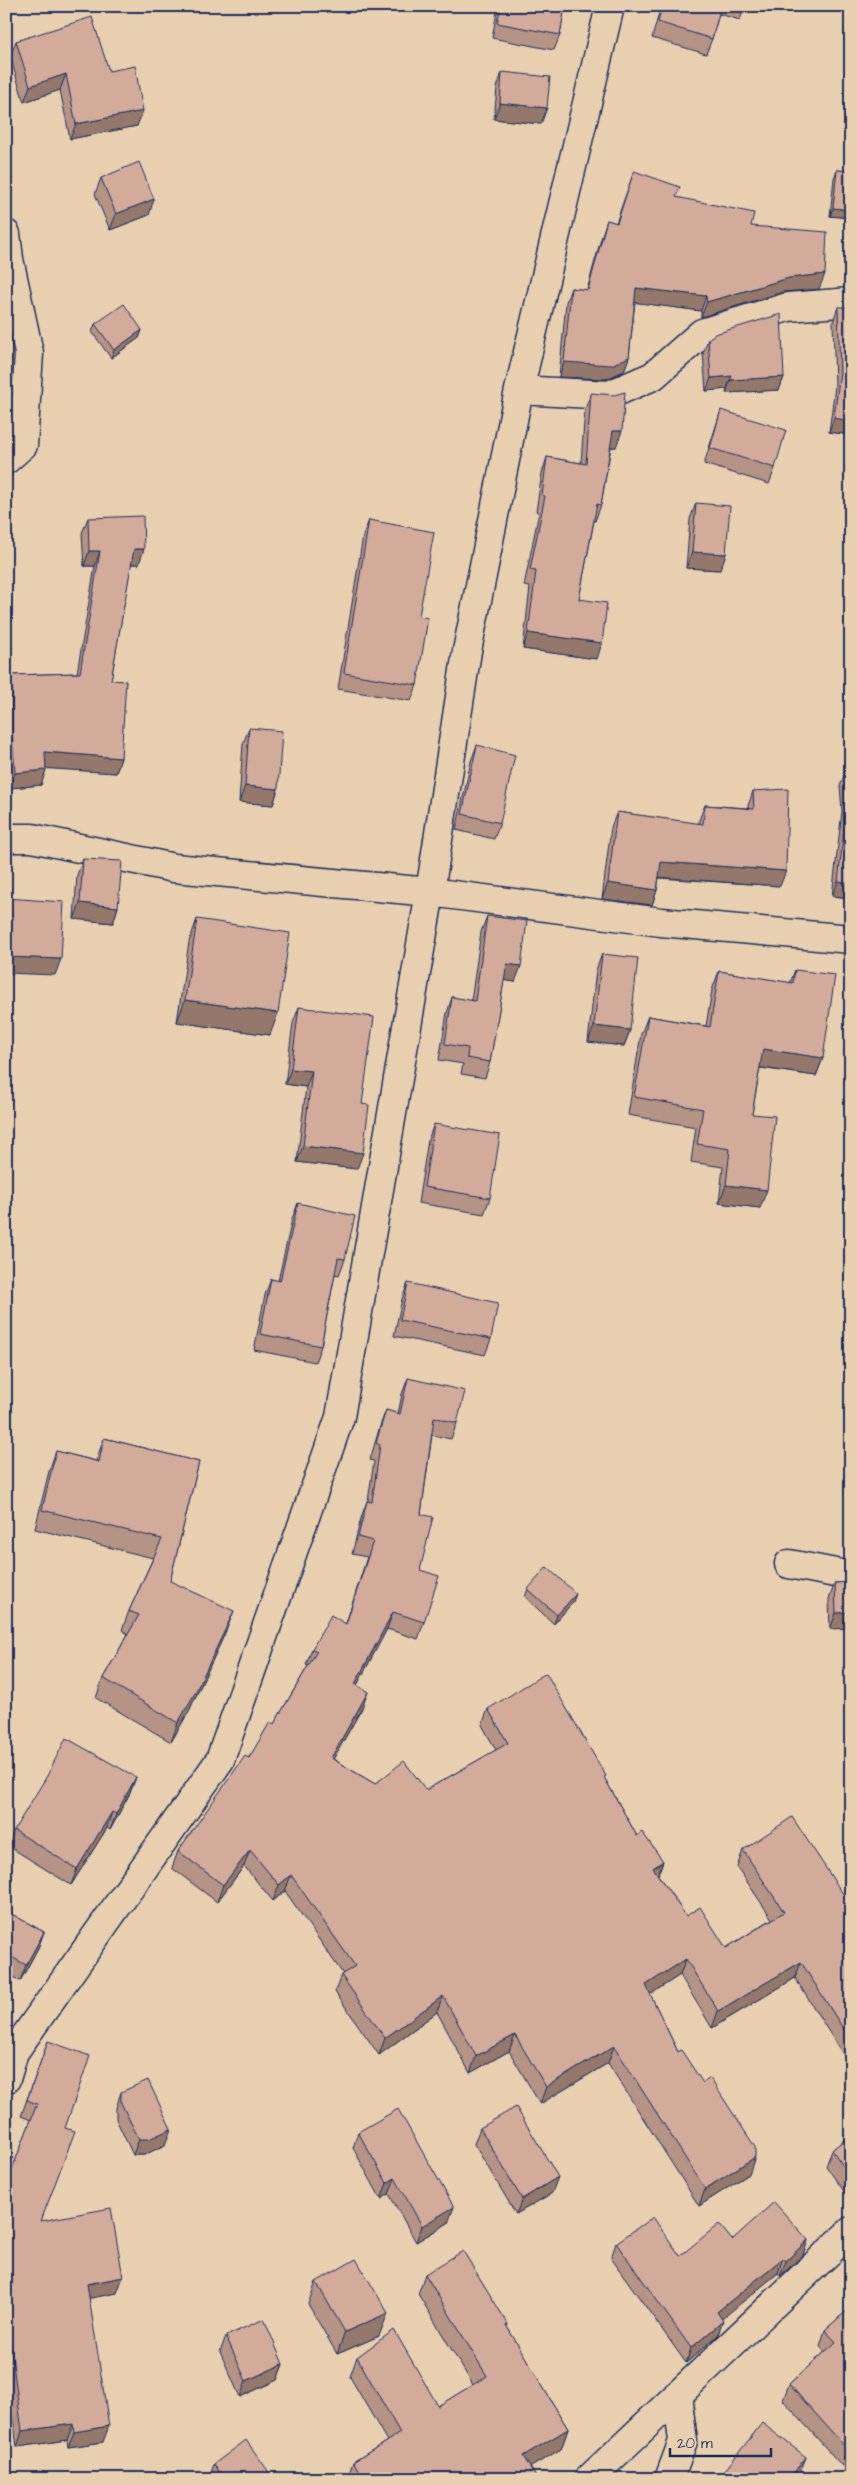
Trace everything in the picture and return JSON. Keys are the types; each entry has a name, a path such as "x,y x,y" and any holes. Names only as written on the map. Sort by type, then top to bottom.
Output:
{"street":[{"path":"6,2079 14,2052 220,1760 340,1418 430,892 467,650 519,390 610,6"},
{"path":"6,234 8,259 29,353 23,446 6,460"},
{"path":"519,390 609,395 653,376 702,333 788,308 851,302"},
{"path":"6,838 32,838 174,868 430,892 661,922 851,939"},
{"path":"789,1564 851,1576"},
{"path":"589,2479 851,2231"},
{"path":"669,2479 683,2442 677,2395"}],"building":[{"path":"501,6 565,6 560,35 497,23"},
{"path":"662,6 721,6 712,39 658,22"},
{"path":"92,17 109,71 135,66 143,111 76,124 66,74 30,86 16,41"},
{"path":"502,72 550,77 547,108 500,103"},
{"path":"139,162 154,199 116,214 101,178"},
{"path":"837,170 851,171 851,210 833,208"},
{"path":"634,171 680,187 676,197 754,213 751,226 827,232 825,274 789,278 707,302 706,296 636,288 629,357 611,365 564,362 571,288 588,290 607,220 617,223"},
{"path":"124,304 142,330 114,350 95,324"},
{"path":"838,307 851,307 851,421 834,418 840,372"},
{"path":"781,314 784,377 730,380 732,376 711,378 708,339 715,334"},
{"path":"625,392 622,431 613,431 601,505 597,504 579,599 607,603 602,643 528,633 536,571 530,570 545,496 542,495 547,457 586,464 591,393 614,395"},
{"path":"721,410 786,430 775,468 710,448"},
{"path":"696,503 730,506 726,554 692,552"},
{"path":"143,516 144,549 134,549 111,680 126,681 121,758 45,752 46,770 15,773 12,735 12,675 80,673 100,551 89,551 88,518"},
{"path":"369,520 434,532 419,616 428,618 417,685 344,673"},
{"path":"249,728 282,731 278,789 245,786"},
{"path":"477,745 515,755 500,823 462,814"},
{"path":"846,771 851,771 851,883 838,881 848,796"},
{"path":"788,789 786,871 661,862 657,890 608,883 617,812 703,824 705,805 754,809 753,791"},
{"path":"83,859 122,861 118,907 80,903"},
{"path":"6,898 64,902 61,959 6,957"},
{"path":"487,916 527,921 521,966 507,964 490,1062 467,1058 468,1048 445,1044 452,997 475,1001"},
{"path":"197,919 290,933 278,1013 185,1000"},
{"path":"602,954 638,958 630,1030 594,1026"},
{"path":"795,970 835,975 823,1058 763,1049 752,1114 775,1116 767,1190 726,1185 730,1149 697,1144 703,1109 634,1097 648,1016 710,1027 719,971 793,983"},
{"path":"299,1007 374,1017 362,1104 369,1105 363,1153 303,1146 312,1071 291,1069"},
{"path":"434,1124 500,1135 490,1198 424,1187"},
{"path":"298,1203 355,1216 345,1259 338,1258 321,1346 260,1334 271,1279 280,1281"},
{"path":"408,1283 498,1303 491,1339 400,1320"},
{"path":"408,1378 465,1391 457,1423 434,1417 421,1514 433,1517 420,1570 439,1576 424,1622 393,1612 355,1684 368,1692 331,1758 375,1784 404,1761 426,1790 508,1743 488,1709 546,1673 606,1776 604,1777 637,1836 642,1832 663,1861 653,1868 686,1916 700,1907 726,1948 784,1912 743,1850 792,1817 851,1906 851,1924 847,1926 851,1932 851,2041 801,1962 718,2011 686,1959 646,1985 678,2052 681,2050 703,2083 710,2078 755,2147 755,2157 705,2189 614,2046 546,2087 515,2035 476,2056 443,1996 385,2038 341,1975 355,1966 291,1875 279,1885 250,1850 223,1885 178,1851 245,1756 249,1758 270,1722 274,1724 317,1651 312,1649 331,1615 346,1624 373,1541 358,1537 367,1501 372,1502 380,1445 376,1443 386,1410 400,1414"},
{"path":"104,1438 199,1462 170,1581 234,1611 196,1691 178,1723 103,1678 139,1615 129,1611 162,1539 42,1510 56,1451 99,1462"},
{"path":"547,1567 576,1594 557,1615 528,1589"},
{"path":"851,1582 851,1612 836,1613 835,1583"},
{"path":"66,1738 136,1777 116,1814 112,1812 77,1869 14,1830 47,1776"},
{"path":"6,1911 44,1932 26,1965 6,1954"},
{"path":"48,2041 90,2056 65,2128 75,2131 41,2221 111,2208 123,2277 87,2284 109,2426 74,2432 73,2424 22,2431 6,2311 6,2185 37,2104 27,2100"},
{"path":"148,2080 171,2129 149,2139 139,2139 121,2103 121,2092"},
{"path":"516,2107 558,2177 522,2199 480,2128"},
{"path":"398,2109 454,2207 422,2226 395,2178 387,2183 358,2132"},
{"path":"851,2134 851,2177 832,2150"},
{"path":"774,2202 808,2240 786,2261 783,2258 717,2312 723,2321 691,2348 616,2243 653,2217 680,2256 719,2224 732,2240"},
{"path":"463,2251 508,2324 506,2325 568,2429 523,2456 537,2479 363,2479 353,2462 400,2433 357,2357 394,2330 438,2406 487,2376 425,2274"},
{"path":"356,2259 388,2313 345,2332 316,2282"},
{"path":"851,2307 851,2447 848,2450 789,2384 836,2342 825,2330"},
{"path":"264,2319 283,2364 246,2381 226,2336"},
{"path":"762,2423 806,2457 789,2479 721,2479 722,2474"},
{"path":"246,2440 271,2475 267,2479 225,2479 214,2464"}]}
